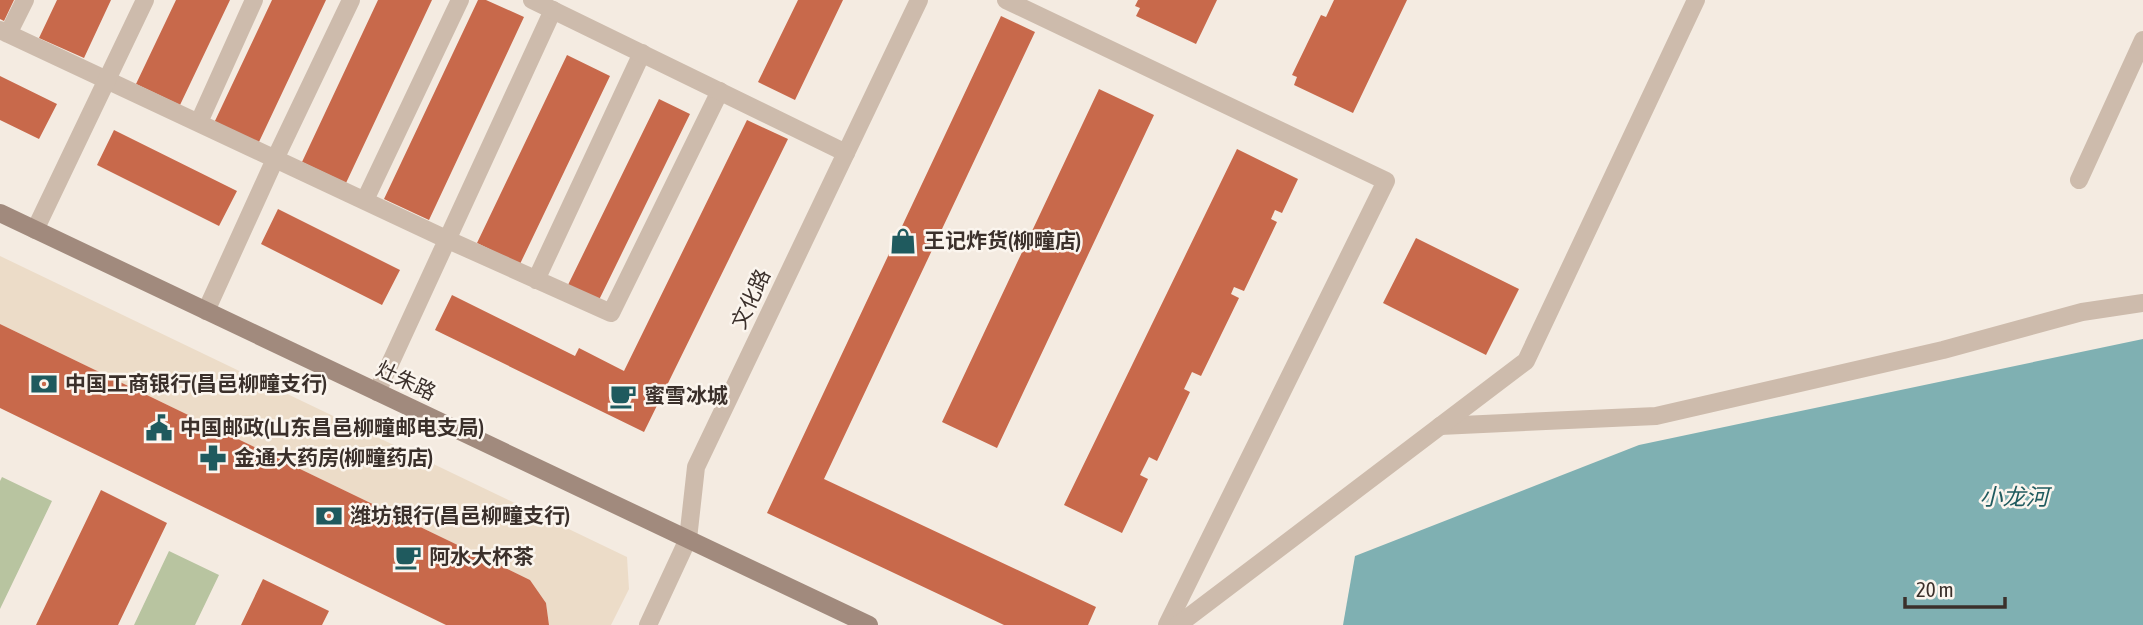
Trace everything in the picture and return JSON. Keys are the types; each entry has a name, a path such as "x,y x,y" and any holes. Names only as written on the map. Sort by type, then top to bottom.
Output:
{"main road":[{"name":"灶朱路","path":"0,213 869,625"}],"street":[{"path":"25,0 4,32 446,239 611,313 720,91"},
{"path":"36,230 145,0"},
{"path":"199,122 254,0"},
{"path":"206,311 352,0"},
{"path":"365,201 460,0"},
{"path":"532,0 846,153"},
{"name":"文化路","path":"648,625 688,539 696,467 919,0"},
{"path":"1006,0 1386,181 1167,625"},
{"path":"1178,625 1526,361 1696,0"},
{"path":"377,392 553,10"},
{"path":"2079,180 2143,40"},
{"path":"536,280 642,53"},
{"path":"1440,426 1656,416 1944,350 2082,312 2143,303"}],"green space":[{"path":"2,477 52,501 0,609 0,481"},
{"path":"169,551 219,575 195,625 134,625"}],"shaded area":[{"path":"0,256 627,557 629,589 611,625 549,625 546,603 530,580 0,324"}],"water":[{"name":"小龙河","path":"2143,339 2143,625 1343,625 1355,556 1639,445"}],"building":[{"path":"0,0 14,0 4,21 0,19"},
{"path":"57,0 111,0 84,58 39,38"},
{"path":"176,0 230,0 180,105 136,84"},
{"path":"272,0 326,0 258,144 214,123"},
{"path":"378,0 432,0 346,183 302,162"},
{"path":"478,0 486,0 524,17 429,220 384,199"},
{"path":"798,0 843,0 795,100 758,82"},
{"path":"1138,0 1217,0 1196,44 1136,16 1140,8 1135,6"},
{"path":"1334,0 1407,0 1353,113 1294,85 1297,77 1292,75 1321,15 1326,17"},
{"path":"1001,16 1035,32 824,479 1096,607 1088,625 1004,625 767,513"},
{"path":"567,55 610,76 520,264 477,243"},
{"path":"0,76 57,104 39,139 0,120"},
{"path":"1099,89 1154,115 997,448 942,422"},
{"path":"659,99 690,114 598,302 567,287"},
{"path":"747,120 788,139 644,432 435,330 452,295 575,356 579,348 624,371"},
{"path":"114,130 237,191 219,226 97,165"},
{"path":"1237,149 1298,179 1282,213 1275,210 1271,219 1277,222 1244,291 1234,287 1231,294 1239,298 1201,376 1192,372 1184,389 1190,392 1157,461 1149,457 1140,475 1148,479 1122,533 1064,505"},
{"path":"278,209 400,270 382,305 261,244"},
{"path":"1416,238 1519,289 1486,355 1383,303"},
{"path":"0,324 530,580 546,603 549,625 446,625 0,408"},
{"path":"101,490 167,523 118,625 36,625"},
{"path":"263,579 329,611 322,625 241,625"}],"place":[{"name":"王记炸货(柳疃店)","path":"903,241"},
{"name":"中国工商银行(昌邑柳疃支行)","path":"44,384"},
{"name":"蜜雪冰城","path":"623,396"},
{"name":"中国邮政(山东昌邑柳疃邮电支局)","path":"159,428"},
{"name":"金通大药房(柳疃药店)","path":"213,458"},
{"name":"潍坊银行(昌邑柳疃支行)","path":"329,516"},
{"name":"阿水大杯茶","path":"408,557"}]}
